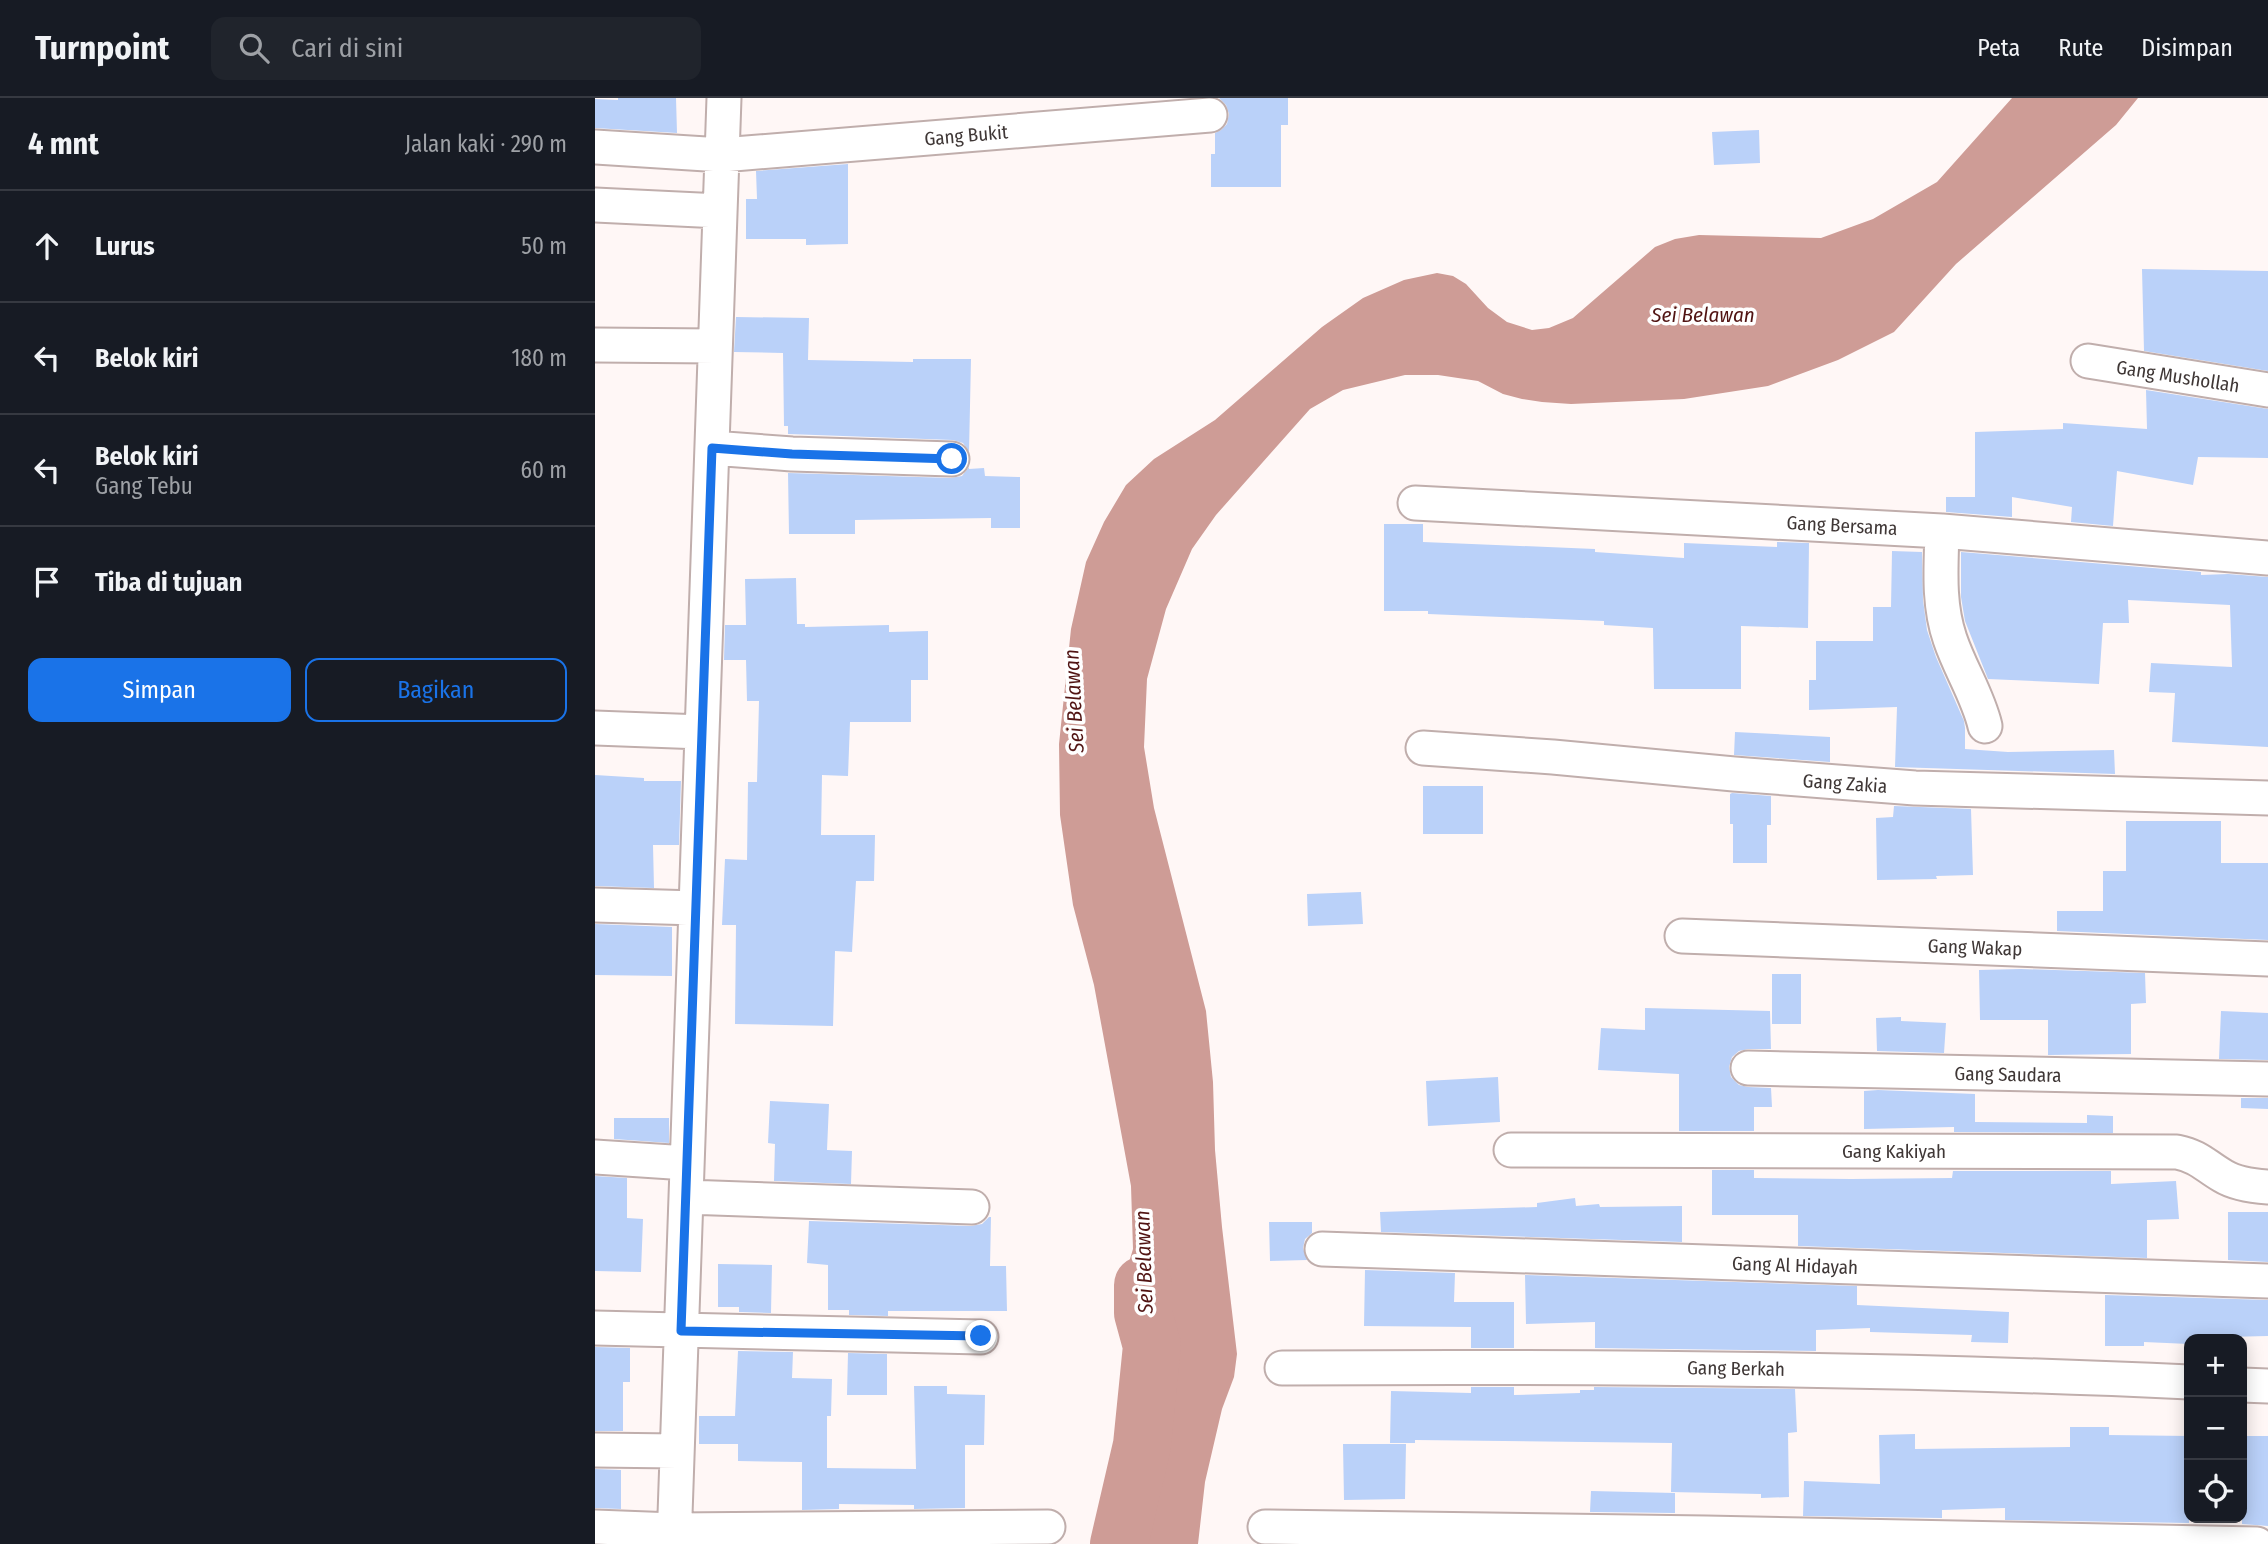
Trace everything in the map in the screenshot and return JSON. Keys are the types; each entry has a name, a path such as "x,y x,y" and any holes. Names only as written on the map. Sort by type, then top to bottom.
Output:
{"street":[{"path":"674,1537 724,98"},
{"name":"Gang Bukit","path":"595,147 722,155 1210,114"},
{"path":"595,205 720,211"},
{"path":"595,345 715,346"},
{"name":"Gang Mushollah","path":"2088,361 2268,390"},
{"path":"712,448 792,454 952,459"},
{"name":"Gang Bersama","path":"1415,503 1942,531 2268,558"},
{"path":"1942,531 1941,600 1950,639 1982,712 1985,726"},
{"path":"595,728 702,733"},
{"name":"Gang Zakia","path":"1423,748 1915,788 2268,798"},
{"path":"595,905 696,908"},
{"name":"Gang Wakap","path":"1682,936 2268,959"},
{"name":"Gang Saudara","path":"1748,1068 2268,1079"},
{"name":"Gang Kakiyah","path":"1511,1150 2177,1152 2195,1156 2226,1178 2268,1187"},
{"path":"595,1157 687,1163"},
{"path":"686,1197 972,1208"},
{"name":"Gang Al Hidayah","path":"1322,1249 2268,1281"},
{"path":"595,1328 981,1336"},
{"name":"Gang Berkah","path":"1282,1368 1561,1366 1868,1370 2184,1382"},
{"path":"2247,1385 2268,1386"},
{"path":"595,1450 677,1451"},
{"path":"595,1528 674,1537 1048,1527"},
{"path":"1265,1527 1706,1532 2257,1544"}],"water":[{"name":"Sei Belawan","path":"2012,98 2138,98 2116,125 1956,264 1894,332 1838,360 1768,386 1684,399 1571,404 1542,402 1503,394 1478,381 1438,375 1405,375 1343,390 1310,409 1216,515 1192,549 1166,609 1147,679 1144,747 1154,808 1206,1011 1213,1082 1215,1150 1237,1354 1234,1377 1222,1409 1205,1482 1198,1544 1126,1544 1151,1423 1155,1371 1123,1300 1124,1279 1133,1249 1131,1186 1094,985 1073,905 1060,815 1059,744 1071,629 1086,562 1104,522 1126,485 1154,459 1215,420 1322,327 1363,298 1404,280 1437,273 1453,276 1466,284 1488,308 1507,322 1532,330 1549,328 1573,318 1655,247 1675,239 1699,235 1821,238 1873,219 1937,182"}],"building":[{"path":"676,98 677,133 595,128 595,99"},
{"path":"1219,98 1288,98 1288,125 1281,125 1281,187 1211,187 1211,154 1215,154 1215,133 1227,124 1229,114 1226,105"},
{"path":"1759,130 1760,163 1714,165 1712,132"},
{"path":"848,164 848,244 806,245 806,239 746,239 746,199 757,199 756,171"},
{"path":"2142,269 2268,271 2268,371 2144,351"},
{"path":"736,317 809,318 808,360 913,362 913,359 971,359 969,452 963,443 953,440 788,434 788,426 784,426 783,353 734,352"},
{"path":"2146,390 2268,409 2268,458 2198,457 2193,485 2117,471 2113,526 2071,522 2072,507 2012,497 2012,517 1946,512 1946,497 1975,497 1975,432 2063,429 2063,423 2147,429"},
{"path":"969,467 984,468 985,476 1020,477 1020,528 991,528 991,518 855,520 855,534 789,534 788,473 951,478 962,476"},
{"path":"1384,524 1423,524 1423,542 1595,549 1595,552 1684,558 1684,543 1777,547 1777,542 1809,543 1808,628 1741,626 1741,689 1654,689 1653,628 1604,625 1604,621 1384,611"},
{"path":"1892,551 1922,552 1927,630 1964,721 1965,749 2008,752 2114,750 2115,774 1895,767 1897,707 1809,710 1809,680 1816,680 1816,641 1873,641 1873,607 1891,607"},
{"path":"1961,552 2201,572 2201,575 2268,577 2268,747 2172,742 2175,693 2149,692 2151,663 2232,667 2230,605 2128,600 2129,623 2103,623 2099,684 1988,679 1965,621 1961,597"},
{"path":"796,578 797,624 805,624 805,627 889,625 889,632 928,631 928,680 911,680 911,722 850,722 848,776 822,775 821,835 875,835 874,881 856,881 852,952 835,951 833,1026 735,1024 736,925 722,925 725,859 747,860 748,782 757,782 759,701 747,701 746,660 724,660 725,625 746,625 745,579"},
{"path":"1735,732 1830,737 1830,762 1734,755"},
{"path":"595,775 644,778 644,781 681,781 679,845 653,845 654,888 595,886"},
{"path":"1423,786 1483,786 1483,834 1423,834"},
{"path":"1732,793 1771,796 1771,825 1767,825 1767,863 1733,863 1733,824 1730,824"},
{"path":"1894,806 1971,809 1973,875 1936,876 1937,879 1877,880 1876,818 1893,817"},
{"path":"2126,821 2221,821 2221,863 2268,863 2268,940 2057,931 2057,911 2103,911 2103,871 2126,871"},
{"path":"1361,892 1363,924 1308,926 1307,894"},
{"path":"595,924 672,927 672,976 595,975"},
{"path":"1979,970 2145,973 2146,1003 2131,1004 2131,1054 2048,1055 2048,1020 1980,1020"},
{"path":"1772,974 1801,974 1801,1024 1772,1024"},
{"path":"1645,1008 1770,1011 1771,1049 1739,1051 1732,1057 1729,1067 1731,1077 1739,1085 1771,1088 1772,1107 1754,1107 1754,1131 1679,1131 1679,1074 1598,1070 1601,1028 1645,1030"},
{"path":"2221,1011 2268,1013 2268,1060 2219,1059"},
{"path":"1901,1017 1901,1021 1946,1023 1944,1053 1877,1051 1876,1018"},
{"path":"1498,1077 1500,1122 1428,1126 1426,1081"},
{"path":"1864,1091 1975,1094 1975,1122 2087,1123 2087,1115 2113,1116 2113,1133 1954,1132 1954,1127 1864,1129"},
{"path":"2241,1098 2268,1098 2268,1109 2241,1108"},
{"path":"770,1101 829,1104 827,1150 852,1151 851,1184 774,1181 775,1144 768,1143"},
{"path":"614,1118 669,1118 669,1143 614,1139"},
{"path":"1712,1170 1754,1170 1754,1178 1851,1179 1952,1178 1953,1171 2111,1171 2111,1184 2176,1181 2179,1219 2147,1220 2147,1258 1798,1246 1798,1215 1712,1215"},
{"path":"595,1176 627,1178 627,1218 643,1219 641,1272 595,1271"},
{"path":"1575,1198 1576,1206 1682,1206 1682,1242 1381,1232 1380,1212 1537,1207 1537,1203"},
{"path":"2228,1212 2268,1212 2268,1262 2228,1260"},
{"path":"989,1217 990,1266 1006,1266 1007,1311 888,1311 888,1316 849,1315 849,1310 828,1310 828,1265 807,1263 809,1221 971,1226 982,1224"},
{"path":"1269,1222 1312,1222 1312,1233 1305,1239 1303,1248 1307,1260 1270,1261"},
{"path":"718,1264 772,1265 771,1313 739,1312 739,1307 718,1307"},
{"path":"1365,1270 1455,1273 1454,1302 1514,1302 1514,1348 1471,1348 1471,1327 1364,1326"},
{"path":"1525,1275 1857,1286 1857,1305 2009,1312 2008,1343 1971,1342 1972,1335 1870,1332 1870,1328 1816,1330 1816,1351 1595,1348 1595,1322 1526,1324"},
{"path":"2105,1295 2268,1300 2268,1336 2184,1334 2184,1344 2144,1342 2144,1346 2105,1346"},
{"path":"595,1347 630,1348 630,1382 623,1382 623,1431 595,1431"},
{"path":"738,1351 793,1352 792,1378 832,1379 831,1416 827,1416 827,1468 916,1469 914,1386 947,1386 947,1394 985,1395 984,1445 965,1445 965,1508 914,1509 914,1505 839,1504 839,1509 802,1510 802,1462 738,1461 738,1444 699,1444 699,1416 735,1416"},
{"path":"848,1353 887,1354 887,1395 847,1395"},
{"path":"1471,1387 1514,1387 1514,1395 1580,1393 1580,1390 1594,1390 1594,1387 1795,1389 1797,1432 1788,1433 1789,1497 1761,1498 1761,1494 1671,1492 1672,1443 1415,1440 1415,1443 1390,1443 1391,1391 1471,1393"},
{"path":"2070,1427 2109,1427 2109,1435 2184,1436 2184,1523 2005,1520 2005,1508 1942,1510 1942,1518 1803,1516 1804,1481 1880,1484 1879,1435 1915,1434 1915,1449 2070,1447"},
{"path":"2247,1436 2268,1436 2268,1526 2242,1524 2247,1523"},
{"path":"1343,1444 1406,1444 1405,1499 1344,1500"},
{"path":"595,1469 621,1470 621,1509 595,1508"},
{"path":"1591,1491 1675,1493 1675,1513 1590,1512"}],"waterway":[{"name":"Sei Belawan","path":"1119,1544 1142,1445 1152,1346 1143,1313 1143,1285"}],"route":[{"path":"952,459 792,454 712,448 681,1331 981,1336"}]}
